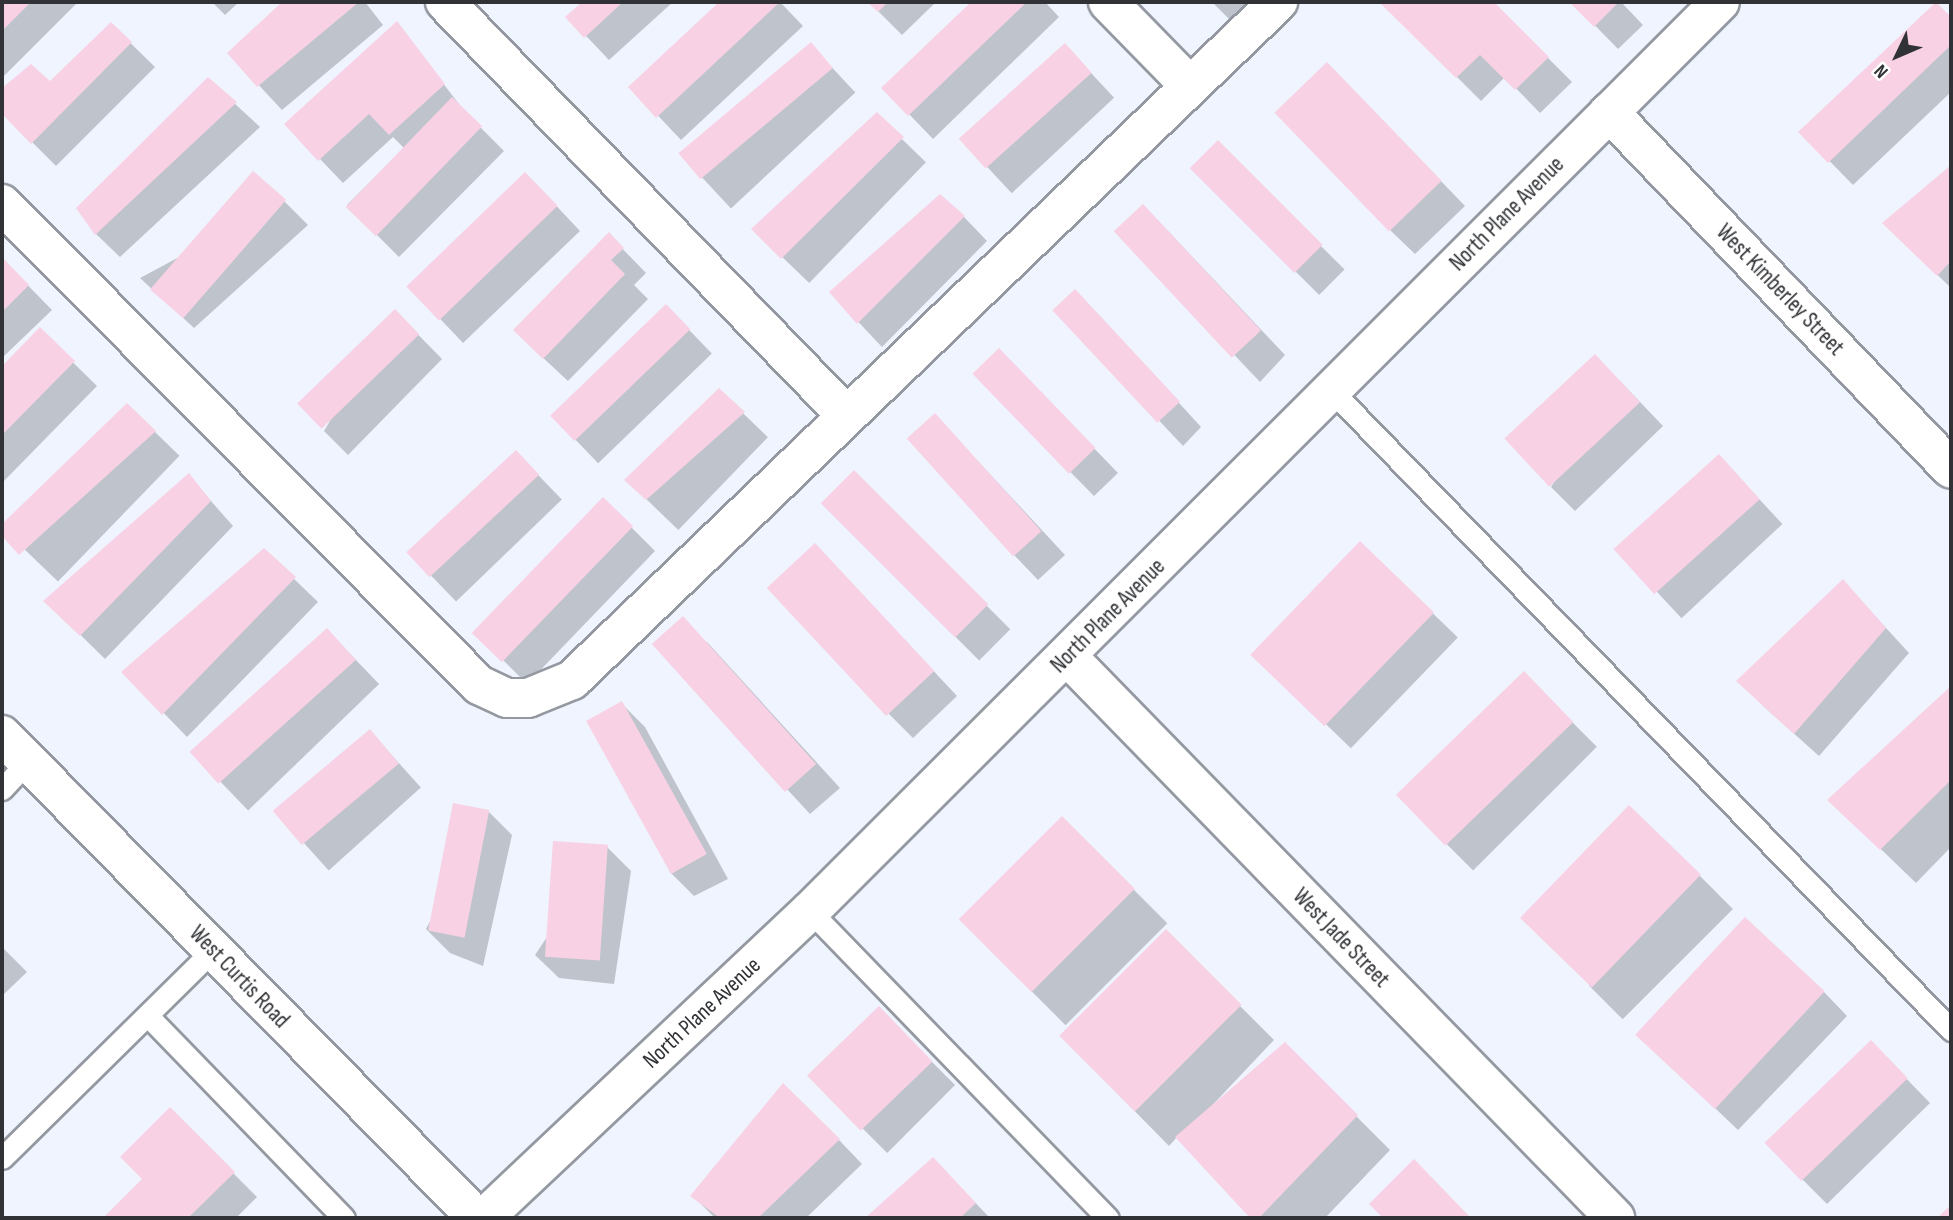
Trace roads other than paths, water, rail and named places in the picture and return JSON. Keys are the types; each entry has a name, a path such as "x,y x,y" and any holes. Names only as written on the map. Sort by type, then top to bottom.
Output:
{"street":[{"path":"444,2 845,414"},
{"path":"1108,2 1190,86"},
{"path":"2,204 479,685 507,698 545,694 572,680 845,414 1278,2"},
{"name":"North Plane Avenue","path":"484,1218 810,911 1068,657 1720,2"},
{"name":"West Kimberley Street","path":"1609,112 1951,469"},
{"name":"West Jade Street","path":"1068,657 1615,1218"},
{"name":"West Curtis Road","path":"15,748 477,1218"}],"lane":[{"path":"1332,391 1951,1030"},
{"path":"2,789 15,748"},
{"path":"810,911 1108,1218"},
{"path":"2,1158 149,1017 213,950"},
{"path":"149,1017 344,1218"}]}
